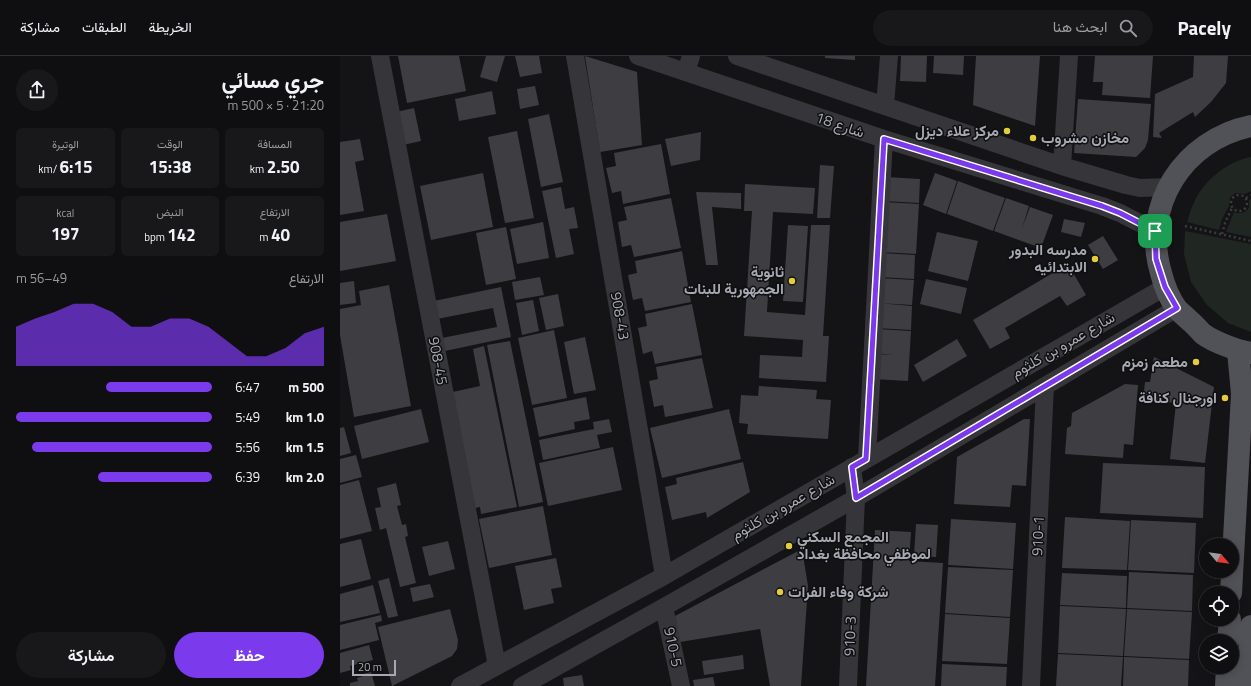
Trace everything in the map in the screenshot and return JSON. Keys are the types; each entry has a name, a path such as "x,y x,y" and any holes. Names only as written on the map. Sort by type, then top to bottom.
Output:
{"main road":[{"path":"1231,586 1244,352 1204,335 1177,308 1165,287 1156,259 1155,231 1160,208 1168,187 1186,162 1209,142 1237,129 1251,126"},
{"path":"1247,686 1251,626"},
{"path":"1226,686 1227,674"}],"street":[{"name":"908-45","path":"380,56 497,666"},
{"name":"908-43","path":"575,56 664,576"},
{"name":"شارع 18","path":"638,56 688,64 884,139 1102,206 1155,231"},
{"path":"737,56 1062,166 1126,185 1147,188 1168,187"},
{"path":"886,106 889,56"},
{"path":"1062,166 1069,56"},
{"name":"910-3","path":"848,686 856,498 884,139"},
{"name":"شارع عمرو بن كلثوم","path":"460,686 664,576 1165,287"},
{"name":"شارع عمرو بن كلثوم","path":"522,686 856,498 1177,308"},
{"name":"910-1","path":"1031,686 1045,386"},
{"name":"910-5","path":"664,607 681,686"}],"path":[{"path":"1222,234 1224,223 1232,208 1231,202 1235,196 1240,194 1246,198 1247,204 1244,209 1236,211 1232,208"},
{"path":"1246,198 1251,195"},
{"path":"1185,226 1251,240"}],"shaded area":[{"path":"1251,157 1251,191 1245,194 1236,193 1230,197 1229,206 1222,219 1219,230 1187,222 1191,209 1202,188 1224,168 1242,159"},
{"path":"1251,199 1251,237 1226,232 1234,212 1240,213 1246,211 1249,208 1249,200"},
{"path":"1185,231 1251,244 1251,332 1228,323 1207,305 1191,282 1184,254"}],"building":[{"path":"398,56 459,56 466,91 407,103"},
{"path":"486,56 505,56 497,82 480,77"},
{"path":"515,56 539,56 542,73 520,77"},
{"path":"585,56 637,72 642,145 600,152"},
{"path":"825,56 855,56 855,60 825,58"},
{"path":"901,56 927,56 926,82 900,81"},
{"path":"934,56 964,56 963,75 933,73"},
{"path":"976,56 1040,56 1035,126 973,105"},
{"path":"1095,56 1153,56 1150,98 1102,95 1103,82 1093,82"},
{"path":"1194,56 1228,56 1226,83 1211,102 1195,117 1193,112 1159,133 1162,138 1153,137 1155,94 1193,77"},
{"path":"535,86 539,105 520,109 517,89"},
{"path":"492,91 496,114 459,121 455,99"},
{"path":"1078,99 1151,104 1148,140 1145,148 1136,157 1074,153"},
{"path":"414,108 421,141 403,145 396,112"},
{"path":"549,114 563,182 541,187 528,119"},
{"path":"517,131 534,218 505,223 488,137"},
{"path":"701,132 700,160 671,166 665,139"},
{"path":"360,139 364,160 355,162 364,211 340,215 340,142"},
{"path":"661,144 670,194 623,204 621,191 612,193 606,168 616,166 614,153"},
{"path":"820,165 834,166 830,218 817,218"},
{"path":"483,173 493,227 431,240 420,186"},
{"path":"935,173 957,181 946,214 923,205"},
{"path":"886,177 920,179 919,203 884,201"},
{"path":"958,181 1005,198 993,231 947,214"},
{"path":"745,184 815,188 813,214 773,212 767,312 805,315 811,225 830,225 823,336 829,336 826,382 759,378 760,355 802,357 803,340 744,336 752,211 744,211"},
{"path":"561,187 565,209 574,207 578,228 569,229 574,254 556,258 542,191"},
{"path":"696,192 741,193 741,209 712,207 718,265 706,265"},
{"path":"671,198 681,248 634,257 631,245 622,247 618,222 627,220 624,207"},
{"path":"1006,198 1029,206 1022,228 1030,207 1053,215 1041,248 994,231"},
{"path":"884,202 919,204 916,254 881,252"},
{"path":"387,214 396,261 340,271 340,222"},
{"path":"1064,219 1085,223 1081,237 1061,232"},
{"path":"543,222 549,258 517,264 510,229"},
{"path":"788,225 808,226 803,302 783,301"},
{"path":"506,227 516,279 486,285 476,233"},
{"path":"937,232 978,241 968,281 928,271"},
{"path":"1103,236 1118,260 1103,269 1088,245"},
{"path":"682,251 691,302 645,311 642,298 633,300 628,275 637,273 635,261"},
{"path":"881,253 915,255 914,279 879,277"},
{"path":"1068,264 1086,295 1067,306 1060,296 1005,328 1010,338 990,349 973,320"},
{"path":"540,277 544,295 515,300 512,282"},
{"path":"879,278 914,280 912,305 877,303"},
{"path":"926,279 967,288 961,314 920,304"},
{"path":"354,281 356,303 340,305 340,283"},
{"path":"389,285 411,406 354,417 340,335 340,309 361,305 359,291"},
{"path":"501,287 511,337 445,351 442,338 497,327 493,308 437,319 434,301"},
{"path":"558,294 564,326 546,330 539,298"},
{"path":"533,300 539,331 522,335 516,303"},
{"path":"878,303 912,306 911,330 876,328"},
{"path":"692,304 702,355 655,364 652,351 643,354 638,328 647,326 645,314"},
{"path":"876,329 911,331 908,381 873,379 875,354 893,355 875,353"},
{"path":"554,330 567,398 532,405 518,338"},
{"path":"585,337 596,390 574,394 564,342"},
{"path":"957,339 967,356 923,382 914,365"},
{"path":"510,341 543,502 519,507 487,345"},
{"path":"484,346 517,507 481,514 480,507 471,509 448,393 480,386 473,349"},
{"path":"1154,357 1214,387 1205,463 1170,459 1176,403 1143,400 1145,382 1150,382"},
{"path":"702,358 713,408 665,417 663,405 654,407 649,381 658,379 656,367"},
{"path":"1125,384 1138,385 1133,445 1124,444 1123,458 1065,454 1067,428 1071,426 1072,413"},
{"path":"759,386 817,390 816,399 831,400 828,439 747,434 748,424 739,423 741,395 758,396"},
{"path":"586,397 590,419 574,422 575,429 539,437 533,408"},
{"path":"421,409 429,442 362,459 354,426"},
{"path":"729,409 741,459 662,478 650,428"},
{"path":"609,419 612,432 597,435 600,448 543,460 539,440 594,429 593,422"},
{"path":"1024,419 1030,419 1026,486 1012,485 1010,507 954,504 957,457"},
{"path":"344,427 351,453 340,456 340,428"},
{"path":"613,447 622,490 548,506 539,463"},
{"path":"356,455 362,477 340,483 340,459"},
{"path":"743,462 750,492 707,518 706,512 672,520 665,487 677,484 676,478"},
{"path":"1103,463 1205,467 1203,518 1100,513"},
{"path":"359,480 372,531 340,539 340,485"},
{"path":"396,483 401,505 397,506 402,525 406,524 408,536 405,537 416,583 400,587 386,528 380,530 375,508 381,507 377,488"},
{"path":"543,506 552,555 489,568 479,519"},
{"path":"1065,517 1130,521 1127,570 1062,568"},
{"path":"951,519 1016,523 1013,569 948,565"},
{"path":"1131,520 1196,523 1194,573 1128,570"},
{"path":"916,524 938,525 936,557 914,556"},
{"path":"875,530 911,532 909,561 943,563 935,686 866,686"},
{"path":"361,539 371,579 340,587 340,544"},
{"path":"448,541 455,569 429,576 422,547"},
{"path":"802,549 808,586 801,686 770,686 760,629 680,642 675,616"},
{"path":"556,558 562,587 551,589 554,603 524,610 515,566"},
{"path":"948,567 1013,570 1010,617 945,613"},
{"path":"1129,572 1193,575 1192,611 1127,608"},
{"path":"1062,573 1127,576 1126,608 1060,605"},
{"path":"389,578 398,616 388,618 378,581"},
{"path":"430,584 434,597 413,602 410,588"},
{"path":"373,585 380,613 340,622 340,594"},
{"path":"1060,606 1126,609 1123,656 1058,653"},
{"path":"450,609 458,640 457,649 452,656 392,686 378,627"},
{"path":"1127,609 1192,612 1189,659 1124,656"},
{"path":"945,614 1010,618 1007,664 942,661"},
{"path":"381,615 382,621 375,623 379,640 340,650 340,625"},
{"path":"369,645 373,660 350,666 351,670 340,673 340,653"},
{"path":"1058,654 1123,657 1121,686 1056,686"},
{"path":"743,655 744,669 704,675 702,661"},
{"path":"1124,657 1189,660 1188,686 1123,686"},
{"path":"942,664 1007,667 1006,686 941,686"},
{"path":"371,672 375,686 350,686 350,683 358,681 357,678 363,676 363,674"},
{"path":"582,675 584,686 564,686 563,678"},
{"path":"713,677 715,686 694,686 693,680"}],"place":[{"name":"مركز علاء ديزل","path":"1007,131"},
{"name":"مخازن مشروب","path":"1033,138"},
{"name":"مدرسه البدور الابتدائيه","path":"1095,259"},
{"name":"ثانوية الجمهورية للبنات","path":"792,281"},
{"name":"مطعم زمزم","path":"1196,362"},
{"name":"اورجنال كنافة","path":"1225,398"},
{"name":"المجمع السكني لموظفي محافظة بغداد","path":"789,546"},
{"name":"شركة وفاء الفرات","path":"780,592"}],"route":[{"path":"884,139 1102,206 1138,221 1155,231 1156,259 1165,287 1177,308 856,498 852,467 866,459 884,139"}]}
